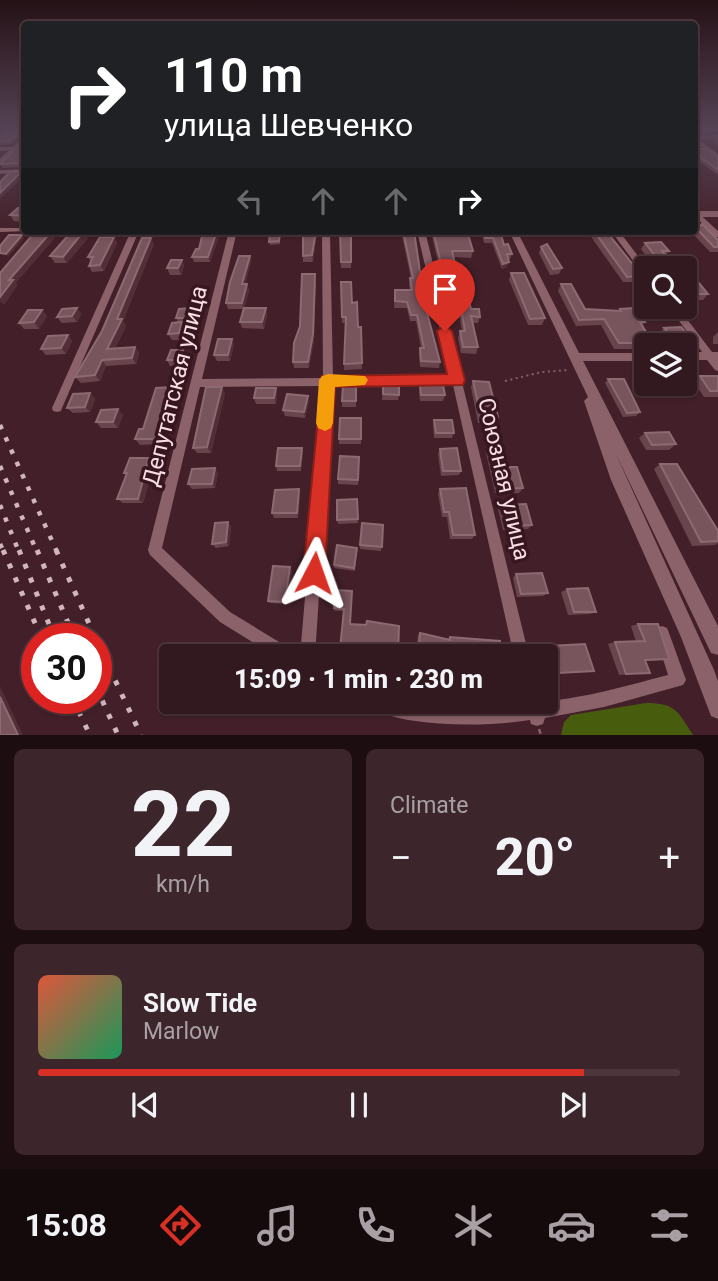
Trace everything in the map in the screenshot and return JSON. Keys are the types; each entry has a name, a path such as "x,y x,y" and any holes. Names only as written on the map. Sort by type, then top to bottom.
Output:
{"street":[{"path":"698,214 718,214"},
{"path":"698,217 718,235"},
{"path":"0,230 21,230"},
{"path":"57,408 133,235"},
{"name":"Депутатская улица","path":"232,235 155,550 225,617 269,644"},
{"path":"309,644 328,380 326,235"},
{"name":"Союзная улица","path":"422,235 519,644"},
{"path":"515,235 718,646"},
{"path":"618,235 634,256"},
{"path":"683,319 713,356 718,367"},
{"path":"580,366 634,359"},
{"path":"580,366 605,447 681,615 718,709"},
{"path":"196,383 457,380"},
{"path":"558,705 678,680 662,633"},
{"path":"405,714 425,721 467,723 514,714"}],"lane":[{"path":"0,172 21,171"}],"path":[{"path":"505,381 580,366"}],"green space":[{"path":"646,703 675,710 693,735 561,735 564,722 571,715"}],"building":[{"path":"21,171 21,174 0,193 0,182 10,172"},
{"path":"18,208 21,208 21,216 10,215"},
{"path":"702,224 718,240 718,247 714,247 698,228"},
{"path":"9,235 22,235 6,254 0,253 0,246"},
{"path":"32,235 48,235 9,280 13,280 0,297 0,273"},
{"path":"68,235 81,235 63,257 50,256"},
{"path":"202,235 216,235 208,257 192,257 196,249 199,249"},
{"path":"270,235 280,235 279,241 269,242"},
{"path":"303,235 315,235 312,255 303,256"},
{"path":"340,235 351,235 351,262 341,262"},
{"path":"404,235 415,235 425,305 440,362 421,361 420,348 424,348 417,315 411,315 407,302 395,301 395,290 412,290 410,278 413,278"},
{"path":"434,235 468,235 473,251 452,251 457,272 462,271 471,309 479,309 480,317 471,316 478,347 463,347 460,331 465,331 460,302 452,302 445,264 441,264"},
{"path":"484,235 501,235 504,245 508,244 512,254 507,254 509,262 503,264 493,238 485,238"},
{"path":"597,235 609,235 634,266 634,277 627,277"},
{"path":"100,237 114,237 100,265 89,266 93,257 88,257"},
{"path":"142,238 151,238 117,319 122,319 107,349 135,347 132,358 102,360 95,375 75,377 102,331"},
{"path":"661,242 669,251 662,251 666,256 655,256 645,243"},
{"path":"547,244 562,268 553,269 541,247"},
{"path":"239,256 250,256 242,284 247,284 242,303 226,303 230,282"},
{"path":"171,260 182,260 178,268 167,268"},
{"path":"511,273 524,273 545,318 530,319"},
{"path":"302,274 315,274 313,334 308,362 293,362 294,343 300,326"},
{"path":"341,282 351,282 352,303 357,302 362,363 344,364 346,317 342,317"},
{"path":"697,283 699,283 708,294 697,294"},
{"path":"561,284 571,284 585,309 621,311 620,309 634,308 634,319 643,319 645,322 640,322 647,333 634,333 634,343 619,343 604,319 579,320"},
{"path":"77,308 72,316 57,317 62,309"},
{"path":"190,308 188,318 176,318 179,309"},
{"path":"244,308 266,308 262,322 240,322"},
{"path":"28,310 42,310 34,322 19,323"},
{"path":"182,322 179,333 168,334 172,323"},
{"path":"681,327 686,333 668,333 664,328"},
{"path":"68,335 61,348 41,349 48,336"},
{"path":"218,339 232,339 228,355 214,355"},
{"path":"171,350 183,350 180,360 167,360"},
{"path":"700,376 718,376 718,391 710,391"},
{"path":"608,379 624,379 640,412 627,413"},
{"path":"473,381 489,382 498,417 481,417"},
{"path":"383,384 399,384 399,395 383,394"},
{"path":"420,384 443,385 445,395 421,395"},
{"path":"343,385 356,385 356,401 342,401"},
{"path":"171,387 155,439 135,439 139,429 143,429 156,388"},
{"path":"206,387 222,387 207,447 193,448"},
{"path":"256,388 276,388 274,398 254,398"},
{"path":"90,393 85,407 67,408 73,394"},
{"path":"287,394 308,396 304,412 283,410"},
{"path":"118,409 113,422 96,422 101,410"},
{"path":"340,418 361,418 361,439 339,439"},
{"path":"434,420 452,420 454,433 436,433"},
{"path":"669,432 676,444 652,445 645,433"},
{"path":"278,448 302,448 300,466 276,466"},
{"path":"457,448 461,471 443,471 440,449"},
{"path":"488,448 500,448 505,467 517,467 523,488 498,489"},
{"path":"340,456 359,457 358,480 338,479"},
{"path":"130,458 149,458 138,499 117,499 127,473 124,473"},
{"path":"660,464 677,464 718,531 718,541 701,542"},
{"path":"215,468 212,484 188,484 192,469"},
{"path":"466,488 475,535 453,535 449,512 444,512 440,489"},
{"path":"299,489 297,513 272,513 275,490"},
{"path":"357,499 358,519 337,520 337,500"},
{"path":"526,504 532,525 507,526 501,505"},
{"path":"228,522 226,542 212,544 215,523"},
{"path":"362,523 383,525 382,547 360,545"},
{"path":"337,545 357,548 354,568 334,565"},
{"path":"273,566 290,567 285,602 268,601"},
{"path":"542,573 548,593 521,594 516,574"},
{"path":"588,588 596,612 574,612 567,589"},
{"path":"335,590 352,591 350,624 366,625 367,621 399,626 398,644 340,644 344,609 334,608"},
{"path":"638,624 658,624 669,659 645,660 650,673 626,674 615,642 645,641"},
{"path":"420,633 450,640 450,637 500,641 500,644 419,644"},
{"path":"585,644 594,671 558,673 558,646"},
{"path":"0,697 18,735 0,735"}],"railway":[{"path":"0,425 57,552"},
{"path":"0,466 37,552"},
{"path":"0,505 19,552"},
{"path":"0,544 3,550"},
{"path":"3,550 35,623"},
{"path":"19,550 49,623"},
{"path":"37,550 68,623"},
{"path":"56,550 89,623"},
{"path":"112,674 141,735"},
{"path":"80,714 90,735"},
{"path":"108,714 118,735"}],"slow traffic":[{"path":"325,423 328,380 359,380"}],"route":[{"path":"314,573 328,380 457,380 445,331"}]}
